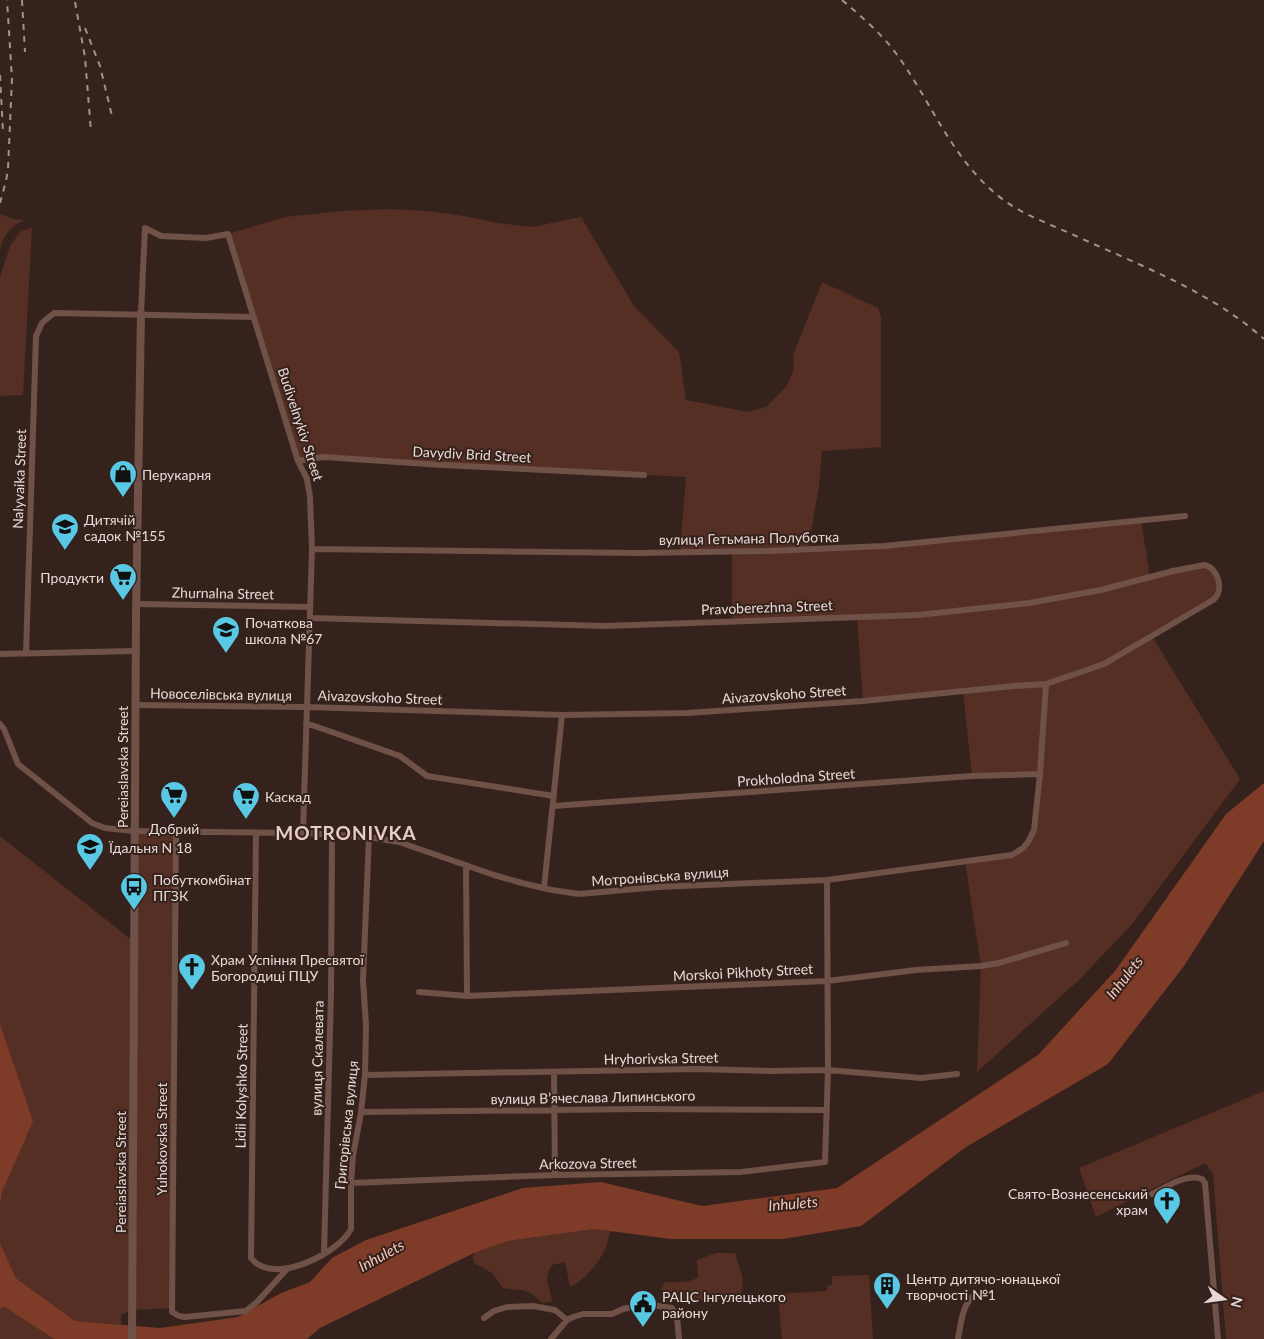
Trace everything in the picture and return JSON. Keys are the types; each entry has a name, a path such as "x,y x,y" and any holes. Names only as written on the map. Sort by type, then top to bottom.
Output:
{"street":[{"name":"Budivelnykiv Street","path":"141,314 145,228 161,236 206,238 228,234 310,496 312,549 303,833"},
{"name":"Nalyvaika Street","path":"26,654 36,336 42,322 54,313 141,314"},
{"path":"141,314 254,317"},
{"name":"Pereiaslavska Street","path":"132,1339 135,705 141,314"},
{"name":"Davydiv Brid Street","path":"298,461 324,457 644,475"},
{"name":"вулиця Гетьмана Полуботка","path":"312,549 638,553 768,551 884,546 1185,516"},
{"name":"Pravoberezhna Street","path":"310,618 605,626 918,615 1029,603 1101,590 1173,571 1204,566 1211,568 1216,576"},
{"name":"Aivazovskoho Street","path":"307,708 562,714 696,712 863,701 1046,684 1104,664 1213,600 1220,592 1216,576"},
{"name":"Zhurnalna Street","path":"137,604 310,607"},
{"path":"0,654 136,651"},
{"name":"Мотронівська вулиця","path":"134,831 256,834 303,833 369,837 399,842 494,875 562,892 588,894 658,887 827,880 1012,855 1023,848 1034,830 1046,684"},
{"name":"Новоселівська вулиця","path":"135,705 307,708"},
{"path":"544,888 562,714"},
{"path":"306,723 400,756 428,776 554,796"},
{"path":"0,724 18,764 53,793 92,823 105,828 134,831"},
{"name":"Prokholodna Street","path":"553,806 972,776 1040,774"},
{"name":"Yuhokovska Street","path":"176,832 172,1312 179,1316 185,1316 246,1311 254,1305 287,1269"},
{"name":"Lidii Kolyshko Street","path":"256,834 251,1258 260,1265 270,1268 287,1269 302,1266 324,1253"},
{"name":"вулиця Скалевата","path":"324,1253 331,993 332,835"},
{"name":"Григорівська вулиця","path":"324,1253 343,1240 351,1229 351,1184 365,1075 366,1025 363,980 369,837"},
{"path":"466,865 467,996"},
{"path":"826,1110 828,1070 827,880"},
{"name":"Morskoi Pikhoty Street","path":"419,992 467,996 828,981 916,970 981,966 999,963 1066,943"},
{"name":"Hryhorivska Street","path":"365,1075 696,1069 828,1070 921,1078 957,1074"},
{"path":"554,1072 555,1175"},
{"name":"вулиця В’ячеслава Липинського","path":"361,1112 640,1109 826,1110"},
{"name":"Arkozova Street","path":"351,1184 555,1175 741,1172 825,1162 826,1110"},
{"path":"1152,1194 1192,1177 1202,1179 1205,1183 1218,1339"},
{"path":"958,1339 964,1312 969,1299 974,1295"},
{"path":"550,1339 567,1320 583,1314 612,1314 623,1309 645,1304 672,1308 677,1317 678,1339"},
{"path":"484,1318 494,1311 506,1307 533,1306 555,1310 567,1320"}],"shaded area":[{"path":"389,209 429,211 532,227 581,217 634,306 679,352 686,400 748,412 766,407 786,387 794,369 793,355 822,282 878,308 881,316 881,447 822,451 819,486 808,549 884,546 1141,520 1150,577 1204,565 1213,571 1219,595 1151,635 1240,779 1133,923 1080,979 977,1072 981,966 965,861 1002,857 1012,855 1021,850 1027,842 1035,820 1040,774 972,776 963,691 863,701 857,617 732,621 732,551 680,552 686,477 324,457 298,461 228,234 285,217 343,211"},
{"path":"0,214 13,219 25,220 15,225 9,231 0,249"},
{"path":"32,227 23,395 0,396 0,277 10,246 20,232"},
{"path":"134,831 176,832 172,1308 132,1310 121,1315 121,1325 75,1321 16,1278 0,1243 2,1192 32,1121 0,1024 0,836 133,941"},
{"path":"1264,1091 1264,1339 1226,1339 1213,1174 1205,1163 1096,1217 1079,1168"},
{"path":"594,1229 610,1231 606,1247 598,1262 573,1286 570,1286 565,1262 552,1265 547,1279 552,1301 543,1303 528,1292 503,1288 492,1273 474,1263 474,1253 508,1241"},
{"path":"716,1253 735,1253 743,1279 741,1294 686,1303 666,1300 661,1289 665,1282 686,1282 698,1278 697,1260"},
{"path":"869,1275 873,1339 782,1339 778,1294 827,1291 827,1286 832,1285 832,1276"},
{"path":"5,1306 54,1339 0,1339 0,1308"}],"water":[{"name":"Inhulets","path":"1264,783 1264,841 1184,966 1108,1064 966,1147 861,1226 783,1239 671,1239 594,1229 508,1241 474,1253 320,1328 307,1339 54,1339 5,1307 0,1308 0,1243 16,1278 75,1321 160,1328 238,1317 281,1293 310,1282 332,1258 366,1240 523,1188 601,1182 702,1206 837,1188 1038,1055 1115,971 1226,814"},
{"path":"0,1024 33,1121 2,1192 0,1206"}],"railway":[{"path":"0,203 8,169 12,79 7,0"},
{"path":"22,0 25,52"},
{"path":"842,0 872,26 892,48 911,75 958,152 987,186 1005,201 1030,216 1150,269 1198,293 1243,322 1264,339"},
{"path":"75,2 85,57 91,132"},
{"path":"85,28 100,66 112,116"},
{"path":"0,75 3,132"}],"place":[{"name":"Перукарня","path":"123,498"},
{"name":"Дитячій садок №155","path":"65,551"},
{"name":"Продукти","path":"123,601"},
{"name":"Початкова школа №67","path":"226,654"},
{"name":"Добрий","path":"174,819"},
{"name":"Каскад","path":"246,820"},
{"name":"Їдальня N 18","path":"90,871"},
{"name":"Побуткомбінат ПГЗК","path":"134,911"},
{"name":"Храм Успіння Пресвятої Богородиці ПЦУ","path":"192,991"},
{"name":"Свято-Вознесенський храм","path":"1167,1225"},
{"name":"Центр дитячо-юнацької творчості №1","path":"887,1310"},
{"name":"РАЦС Інгулецького району","path":"643,1328"}],"district":[{"name":"MOTRONIVKA","path":"346,832"}]}
